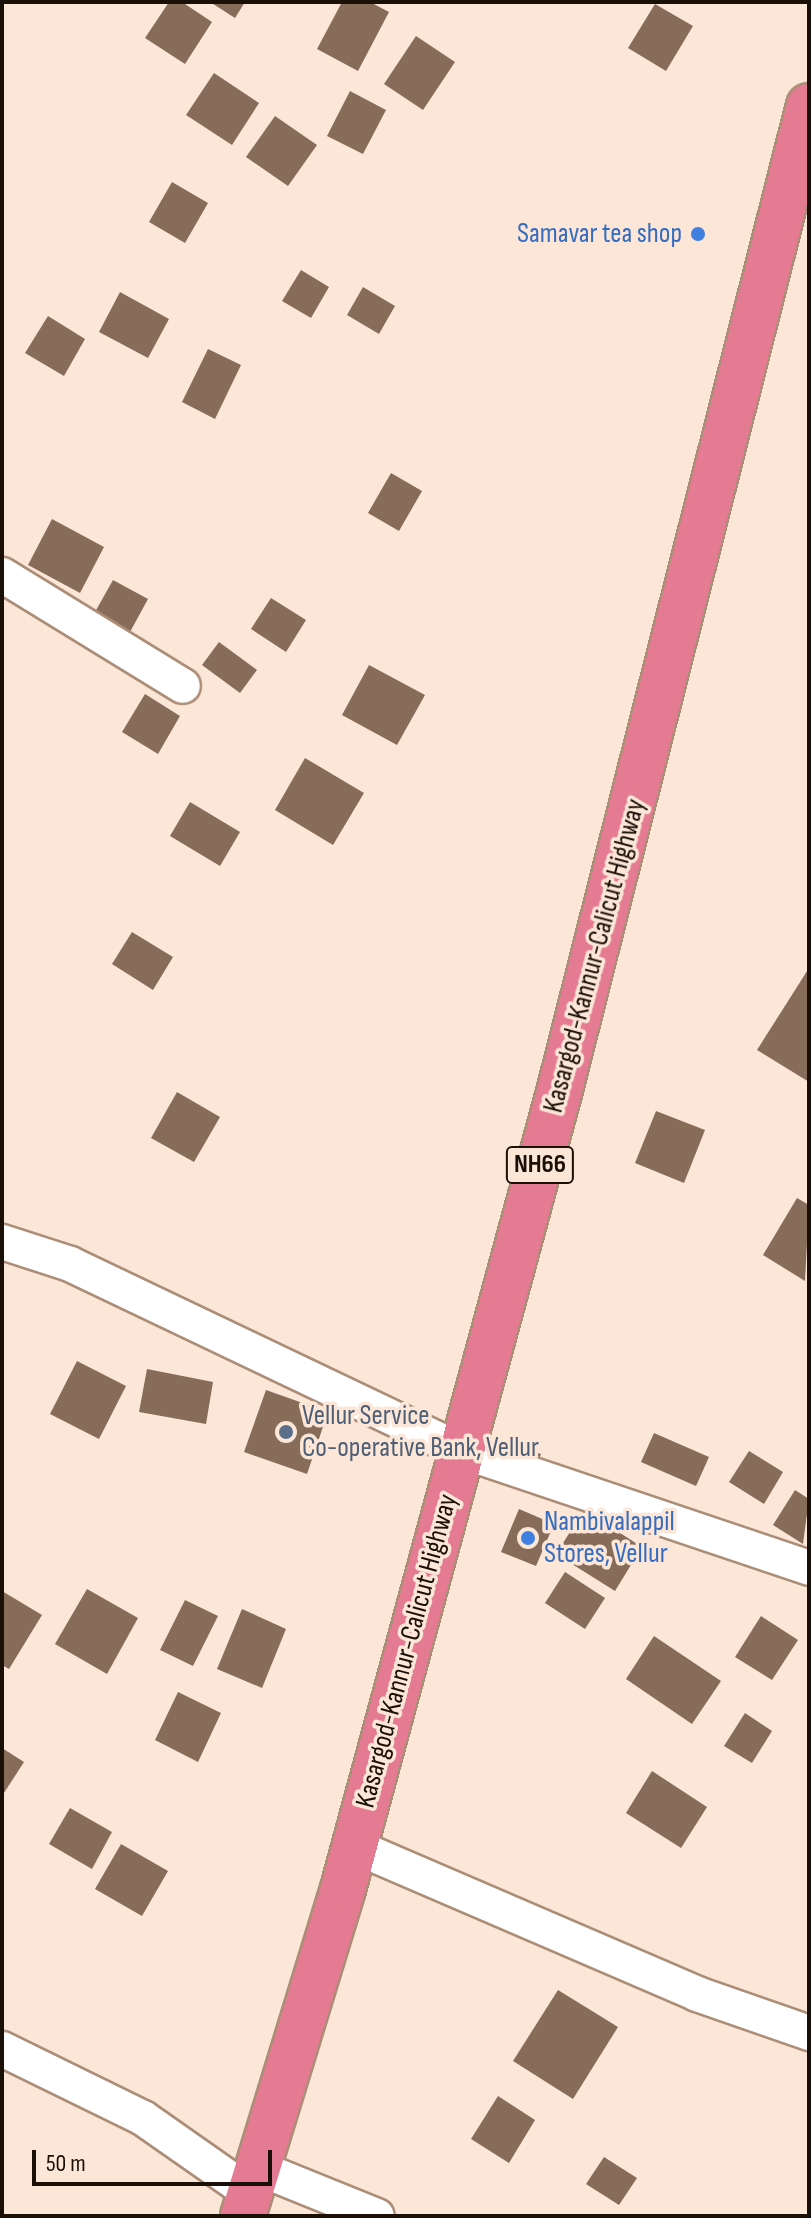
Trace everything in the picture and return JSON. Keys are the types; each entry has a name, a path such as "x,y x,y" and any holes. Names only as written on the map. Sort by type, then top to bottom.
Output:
{"highway":[{"name":"Kasargod-Kannur-Calicut Highway","path":"250,2192 354,1846 462,1451 801,173 809,106"}],"street":[{"path":"2,575 183,686"},
{"path":"2,1242 70,1264 462,1451 809,1568"},
{"path":"354,1846 697,1994 809,2033"},
{"path":"2,2049 143,2118 250,2192 377,2216"}],"building":[{"path":"169,2 182,2 212,22 185,64 145,38"},
{"path":"210,2 245,2 235,18"},
{"path":"342,2 370,2 389,12 358,71 317,49"},
{"path":"655,4 693,26 666,71 628,48"},
{"path":"416,36 455,62 423,110 384,84"},
{"path":"214,73 259,103 232,145 186,115"},
{"path":"350,91 386,110 363,154 327,136"},
{"path":"275,116 317,145 288,186 246,157"},
{"path":"172,182 208,203 185,243 149,222"},
{"path":"301,270 329,287 311,318 282,301"},
{"path":"363,287 395,306 379,334 347,315"},
{"path":"120,292 169,319 148,358 99,332"},
{"path":"48,316 85,339 64,376 25,353"},
{"path":"208,349 241,365 215,419 182,402"},
{"path":"391,473 422,491 399,531 368,513"},
{"path":"52,519 104,547 80,593 28,565"},
{"path":"113,580 148,599 130,632 95,612"},
{"path":"271,598 306,620 286,652 251,629"},
{"path":"219,642 257,670 240,693 202,665"},
{"path":"369,665 425,695 397,745 342,715"},
{"path":"145,694 180,716 158,754 122,732"},
{"path":"305,758 364,793 333,845 275,810"},
{"path":"190,802 240,832 220,866 170,836"},
{"path":"132,932 173,957 153,990 112,964"},
{"path":"809,968 809,1082 757,1050"},
{"path":"177,1092 220,1117 194,1162 151,1138"},
{"path":"656,1111 705,1130 684,1183 635,1163"},
{"path":"797,1198 809,1205 805,1281 763,1255"},
{"path":"77,1361 126,1386 99,1439 50,1414"},
{"path":"147,1369 213,1382 206,1424 139,1412"},
{"name":"Vellur Service Co-operative Bank, Vellur","path":"266,1390 328,1412 307,1474 244,1452"},
{"path":"654,1433 709,1457 696,1486 641,1462"},
{"path":"509,1443 541,1454 535,1470 504,1459"},
{"path":"749,1451 783,1472 764,1504 729,1482"},
{"path":"795,1490 809,1499 803,1544 773,1525"},
{"name":"Nambivalappil Stores, Vellur","path":"519,1509 554,1524 536,1566 501,1552"},
{"path":"584,1510 642,1547 615,1591 556,1554"},
{"path":"565,1572 605,1598 585,1629 545,1603"},
{"path":"87,1589 138,1618 107,1674 55,1644"},
{"path":"2,1591 42,1615 9,1669 2,1665"},
{"path":"185,1600 218,1616 193,1666 160,1650"},
{"path":"242,1609 286,1629 262,1688 217,1669"},
{"path":"761,1616 798,1640 772,1680 735,1657"},
{"path":"654,1636 721,1681 692,1724 626,1679"},
{"path":"178,1692 221,1713 198,1762 155,1740"},
{"path":"745,1713 772,1731 752,1763 724,1746"},
{"path":"2,1748 24,1762 2,1796"},
{"path":"652,1771 707,1807 681,1848 626,1813"},
{"path":"70,1808 112,1832 92,1869 49,1844"},
{"path":"121,1844 168,1871 142,1916 95,1889"},
{"path":"558,1990 618,2027 573,2099 513,2061"},
{"path":"498,2096 535,2120 509,2163 471,2139"},
{"path":"604,2157 637,2178 619,2205 586,2184"}],"place":[{"name":"Samavar tea shop","path":"698,234"},
{"name":"Vellur Service Co-operative Bank, Vellur","path":"286,1432"},
{"name":"Nambivalappil Stores, Vellur","path":"528,1538"}]}
